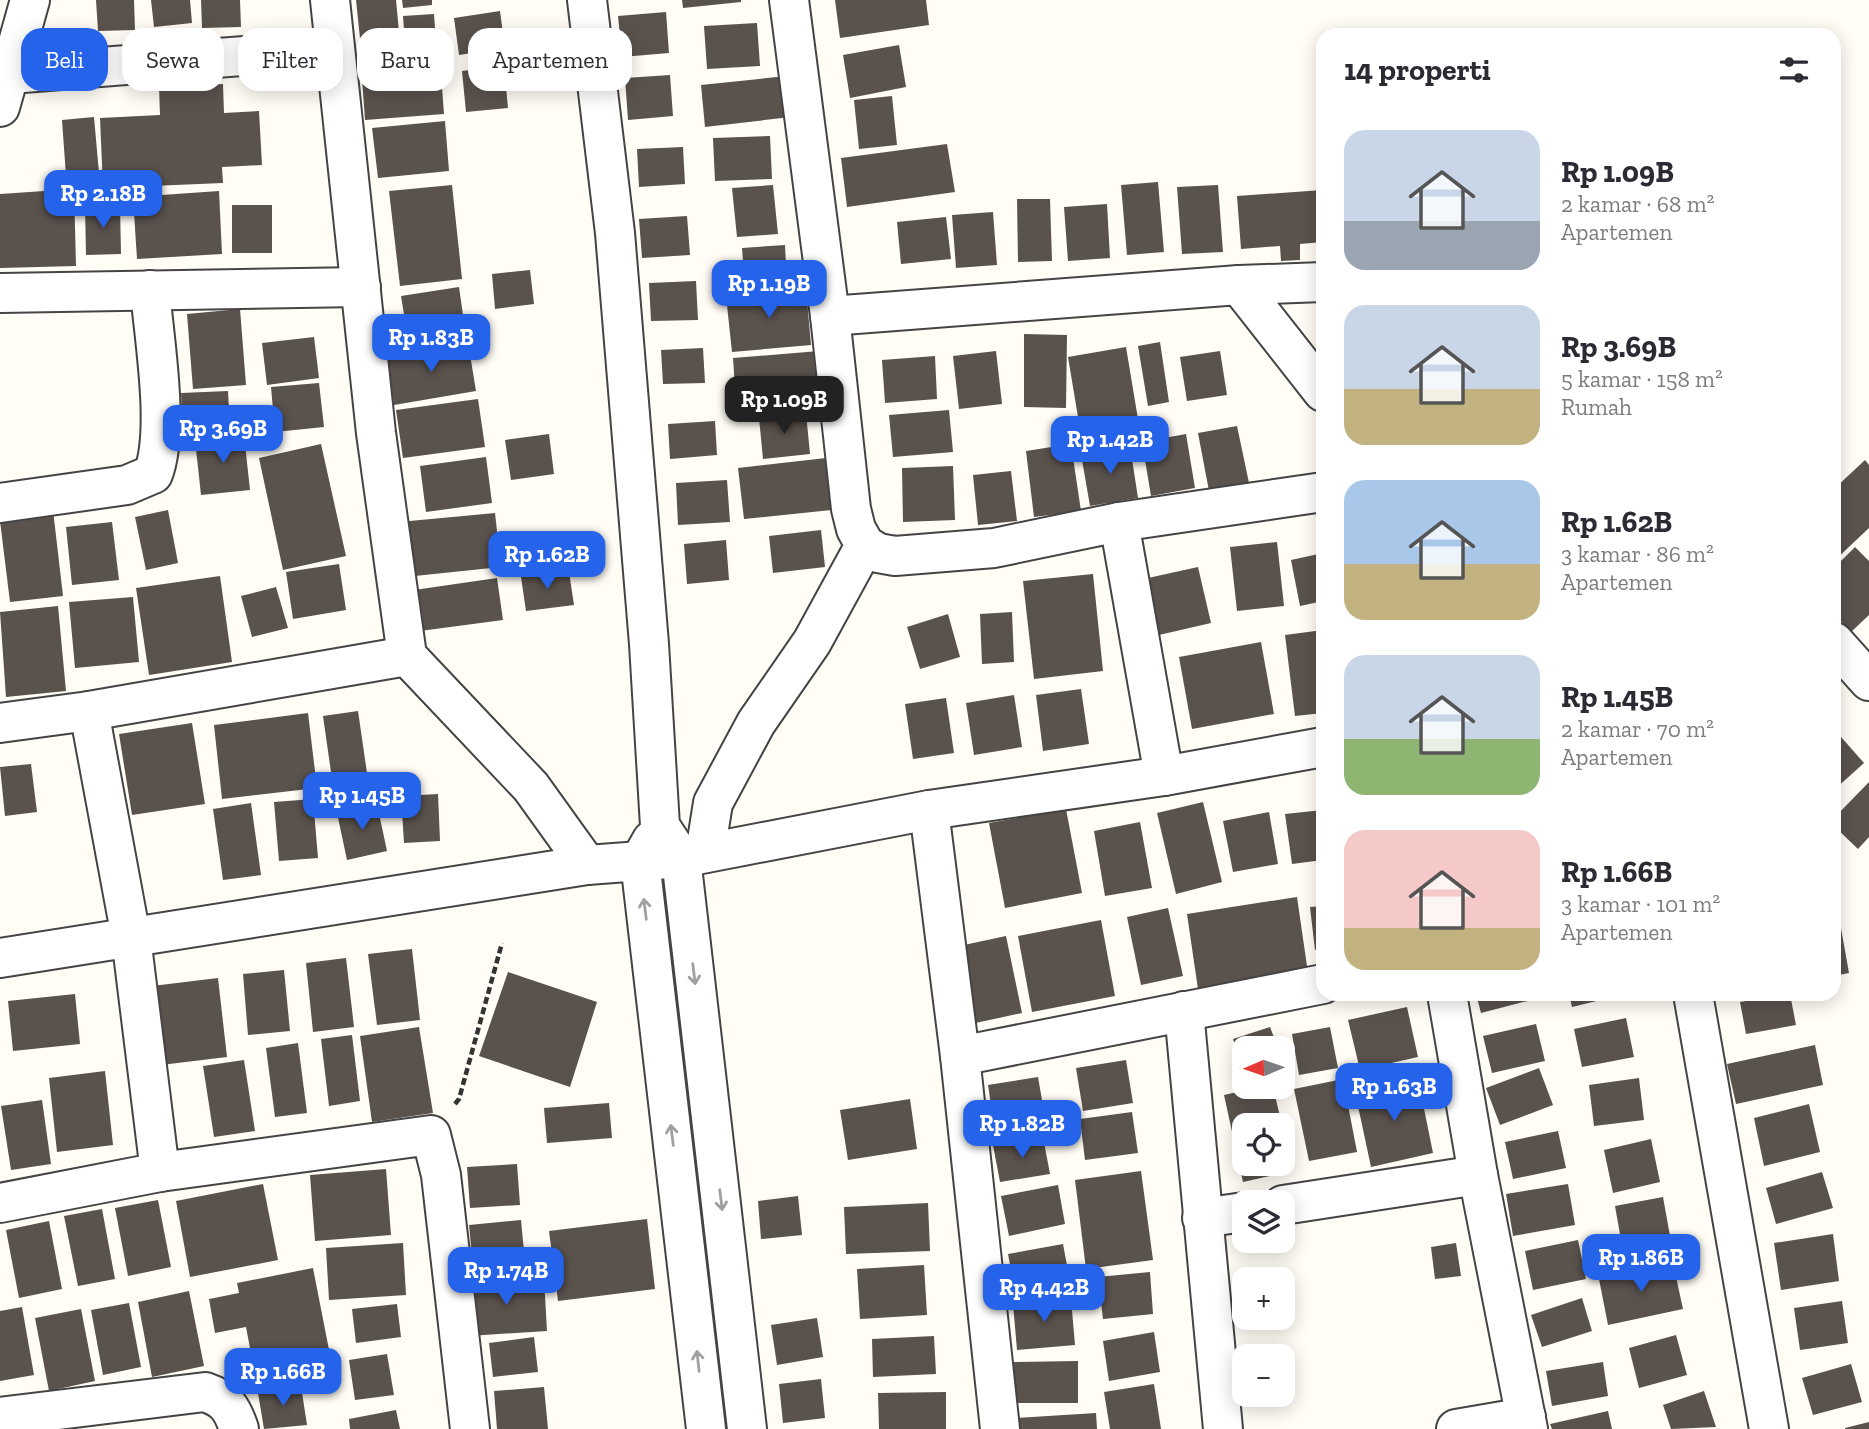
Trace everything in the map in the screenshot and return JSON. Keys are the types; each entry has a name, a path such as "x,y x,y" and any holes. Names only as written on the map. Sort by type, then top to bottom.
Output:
{"street":[{"path":"30,0 5,90 238,61"},
{"path":"330,0 332,28"},
{"path":"587,0 615,233 649,644 660,826 640,861 706,1429"},
{"path":"789,0 830,316 851,509 856,529 865,545 878,553 895,556 993,548 1119,522 1316,493"},
{"path":"338,91 376,433 407,656 531,787 587,865"},
{"path":"830,316 1239,285 1316,282"},
{"path":"1239,285 1316,383"},
{"path":"0,293 361,287"},
{"path":"0,503 127,485 153,474 158,460 160,415 150,290"},
{"path":"1119,522 1164,776"},
{"path":"747,1429 693,855 713,803 756,723 812,642 865,545"},
{"path":"0,723 89,711 407,656"},
{"path":"89,711 131,937 160,1172"},
{"path":"0,958 587,865 693,855 929,810 1164,776 1316,748"},
{"path":"929,810 960,1056 1000,1429"},
{"path":"660,826 693,855"},
{"path":"960,1056 1316,985"},
{"path":"1448,1001 1478,1175 1527,1423 1456,1429"},
{"path":"1694,1001 1769,1429"},
{"path":"1184,1011 1223,1429"},
{"path":"0,1203 160,1172 430,1135 441,1175 470,1429"},
{"path":"1295,1203 1478,1175"},
{"path":"1202,1218 1232,1214"},
{"path":"0,1417 205,1392 220,1397 232,1408 239,1429"}],"path":[{"path":"430,1135 459,1099 502,943"}],"building":[{"path":"96,0 134,0 135,28 108,31 108,28 98,28"},
{"path":"151,0 190,0 192,23 154,27"},
{"path":"201,0 240,0 241,27 202,28"},
{"path":"356,0 396,0 399,28 359,28"},
{"path":"402,0 432,0 432,5 403,8"},
{"path":"682,0 741,0 741,2 683,8"},
{"path":"835,0 926,0 929,25 840,38"},
{"path":"500,11 502,28 468,28 468,54 459,55 454,18"},
{"path":"666,12 669,53 632,56 632,28 619,28 618,16"},
{"path":"434,14 435,28 404,28 403,16"},
{"path":"757,23 760,66 707,69 704,26"},
{"path":"899,45 906,87 850,98 843,55"},
{"path":"468,70 468,91 506,91 508,108 466,112 462,71"},
{"path":"670,75 673,116 628,120 626,91 632,91 632,78"},
{"path":"787,76 791,117 705,127 701,85"},
{"path":"159,91 223,91 224,113 259,111 262,165 222,167 223,183 103,188 100,118 160,115"},
{"path":"363,91 442,91 444,114 365,120"},
{"path":"892,96 897,145 859,149 854,100"},
{"path":"94,117 99,173 66,176 62,120"},
{"path":"445,121 449,171 378,178 372,128"},
{"path":"770,136 772,179 715,181 713,138"},
{"path":"947,144 955,192 847,207 841,158"},
{"path":"683,147 685,184 639,187 637,149"},
{"path":"1158,182 1164,252 1127,255 1121,185"},
{"path":"452,185 462,279 400,286 389,191"},
{"path":"773,185 778,234 737,237 732,188"},
{"path":"1218,185 1223,252 1182,254 1177,187"},
{"path":"74,189 76,266 0,268 0,194"},
{"path":"1316,190 1316,243 1300,244 1300,260 1281,261 1280,246 1241,249 1237,196"},
{"path":"219,191 222,254 137,259 133,197"},
{"path":"1017,199 1050,199 1052,261 1018,262"},
{"path":"1107,204 1110,258 1068,261 1064,207"},
{"path":"85,205 120,205 121,254 86,255"},
{"path":"232,205 272,205 272,253 232,253"},
{"path":"993,212 997,265 956,268 952,215"},
{"path":"687,216 690,255 642,258 639,219"},
{"path":"946,217 951,259 901,264 897,222"},
{"path":"785,245 787,286 745,289 742,248"},
{"path":"530,270 534,304 495,309 492,274"},
{"path":"696,281 698,320 651,321 649,283"},
{"path":"459,287 466,336 409,345 401,296"},
{"path":"806,289 811,345 732,352 726,296"},
{"path":"240,309 246,385 193,389 187,314"},
{"path":"1024,334 1067,335 1066,408 1024,407"},
{"path":"314,337 319,378 267,385 262,343"},
{"path":"468,342 476,391 394,405 386,356"},
{"path":"1160,342 1169,402 1148,406 1138,346"},
{"path":"1126,347 1138,419 1080,429 1068,357"},
{"path":"703,348 705,383 663,384 661,350"},
{"path":"819,351 823,396 736,403 733,358"},
{"path":"996,351 1002,404 959,409 953,356"},
{"path":"1220,351 1227,395 1187,401 1180,357"},
{"path":"935,356 937,399 885,403 882,360"},
{"path":"319,383 324,427 275,432 271,387"},
{"path":"228,391 230,429 183,432 181,393"},
{"path":"478,399 485,447 403,458 396,410"},
{"path":"949,410 953,452 893,457 889,415"},
{"path":"806,413 810,454 763,459 759,418"},
{"path":"715,421 717,455 670,459 668,424"},
{"path":"1237,426 1249,483 1209,491 1198,433"},
{"path":"549,434 554,474 511,480 505,440"},
{"path":"1186,434 1195,488 1151,496 1142,442"},
{"path":"244,435 250,490 201,495 195,440"},
{"path":"321,444 346,556 283,570 259,458"},
{"path":"1071,444 1081,511 1034,517 1026,451"},
{"path":"1130,446 1138,498 1090,506 1081,454"},
{"path":"486,457 492,503 426,512 420,466"},
{"path":"835,457 841,509 744,519 738,468"},
{"path":"1865,460 1869,465 1869,528 1841,554 1841,482"},
{"path":"953,466 955,520 903,522 902,468"},
{"path":"1011,471 1017,521 978,525 973,475"},
{"path":"727,480 730,522 678,525 676,483"},
{"path":"53,510 63,596 10,602 0,521"},
{"path":"168,510 178,563 146,570 135,517"},
{"path":"495,513 501,567 405,577 399,522"},
{"path":"112,522 119,580 72,585 66,527"},
{"path":"821,530 825,567 773,573 769,536"},
{"path":"726,540 729,580 687,584 684,544"},
{"path":"1277,542 1284,606 1237,611 1230,547"},
{"path":"1855,547 1869,561 1869,615 1851,632 1841,621 1841,561"},
{"path":"1316,555 1316,603 1300,606 1291,560"},
{"path":"339,564 346,610 293,619 286,572"},
{"path":"1198,567 1211,623 1159,635 1148,578"},
{"path":"569,572 574,605 526,611 521,577"},
{"path":"1093,574 1103,671 1034,679 1023,581"},
{"path":"220,576 232,662 149,675 136,588"},
{"path":"497,578 503,620 420,631 414,590"},
{"path":"276,587 288,628 252,637 241,596"},
{"path":"133,597 139,662 75,668 69,602"},
{"path":"58,606 66,691 6,697 0,612"},
{"path":"1012,612 1014,662 982,664 980,614"},
{"path":"948,614 960,657 920,669 907,627"},
{"path":"1316,631 1316,714 1295,716 1285,635"},
{"path":"1261,642 1274,714 1192,729 1179,657"},
{"path":"1081,689 1089,744 1043,751 1036,695"},
{"path":"1014,695 1022,747 974,755 966,703"},
{"path":"946,698 954,753 913,759 905,704"},
{"path":"358,711 367,773 332,779 323,716"},
{"path":"308,713 317,788 222,799 214,725"},
{"path":"192,723 205,804 132,815 119,734"},
{"path":"1841,737 1864,763 1841,784"},
{"path":"31,764 37,812 5,816 0,767"},
{"path":"393,777 395,801 338,806 335,782"},
{"path":"1869,782 1869,837 1858,849 1841,833 1841,811"},
{"path":"438,794 440,841 404,843 401,796"},
{"path":"313,799 318,858 279,861 274,802"},
{"path":"1203,802 1222,882 1176,894 1157,813"},
{"path":"251,803 261,875 223,880 213,809"},
{"path":"377,804 387,851 347,860 337,813"},
{"path":"1066,809 1082,893 1005,908 989,823"},
{"path":"1316,811 1316,861 1292,864 1285,814"},
{"path":"1269,812 1278,864 1233,872 1223,821"},
{"path":"1140,822 1152,888 1105,896 1094,831"},
{"path":"1297,897 1309,980 1199,996 1187,914"},
{"path":"1310,907 1316,907 1316,950 1315,950"},
{"path":"1168,908 1183,976 1141,985 1127,917"},
{"path":"1101,920 1115,996 1032,1012 1018,936"},
{"path":"1841,928 1849,973 1841,975"},
{"path":"1006,936 1022,1013 966,1025 950,948"},
{"path":"412,949 420,1020 377,1025 368,954"},
{"path":"346,958 354,1027 313,1032 306,963"},
{"path":"284,970 290,1031 248,1035 243,974"},
{"path":"508,972 597,1002 570,1087 479,1056"},
{"path":"218,978 227,1057 161,1065 152,986"},
{"path":"75,994 80,1044 13,1051 8,1001"},
{"path":"1478,1001 1527,1001 1481,1013"},
{"path":"1571,1001 1596,1001 1572,1007"},
{"path":"1791,1001 1796,1025 1746,1034 1740,1002"},
{"path":"1407,1007 1418,1057 1360,1070 1348,1020"},
{"path":"1626,1018 1634,1057 1582,1067 1574,1029"},
{"path":"1536,1024 1545,1061 1492,1073 1483,1036"},
{"path":"419,1027 433,1113 372,1122 360,1036"},
{"path":"1270,1027 1273,1036 1242,1036"},
{"path":"1330,1027 1338,1068 1299,1075 1295,1036 1292,1034"},
{"path":"352,1035 360,1101 329,1106 321,1039"},
{"path":"298,1043 307,1113 275,1117 266,1048"},
{"path":"1815,1045 1823,1085 1736,1104 1727,1064"},
{"path":"244,1060 255,1131 214,1137 203,1066"},
{"path":"1126,1060 1133,1103 1083,1111 1076,1068"},
{"path":"1539,1068 1553,1105 1500,1125 1486,1088"},
{"path":"105,1071 113,1145 57,1152 49,1078"},
{"path":"1038,1077 1046,1123 995,1131 988,1085"},
{"path":"1639,1078 1644,1120 1594,1126 1589,1085"},
{"path":"1343,1079 1357,1152 1309,1161 1295,1089"},
{"path":"1418,1079 1433,1153 1371,1167 1355,1092"},
{"path":"1232,1093 1232,1099 1276,1099 1279,1113 1232,1113 1232,1132 1224,1095"},
{"path":"910,1099 917,1149 848,1160 840,1110"},
{"path":"42,1100 51,1164 11,1170 1,1106"},
{"path":"609,1103 612,1138 547,1143 544,1108"},
{"path":"1809,1104 1820,1152 1764,1166 1754,1118"},
{"path":"1132,1112 1138,1153 1085,1160 1080,1119"},
{"path":"1558,1131 1566,1168 1513,1179 1505,1142"},
{"path":"1043,1137 1050,1174 1000,1182 993,1145"},
{"path":"1651,1139 1660,1182 1613,1193 1604,1150"},
{"path":"517,1164 520,1205 470,1208 467,1167"},
{"path":"386,1169 391,1235 315,1241 310,1175"},
{"path":"1141,1171 1153,1260 1086,1269 1075,1180"},
{"path":"1822,1172 1833,1208 1776,1224 1766,1188"},
{"path":"1242,1176 1270,1176 1243,1182"},
{"path":"263,1184 278,1260 190,1277 176,1201"},
{"path":"1568,1184 1575,1225 1513,1236 1506,1194"},
{"path":"1058,1185 1065,1224 1009,1236 1001,1196"},
{"path":"798,1196 802,1235 761,1239 758,1201"},
{"path":"1663,1197 1672,1247 1624,1257 1615,1206"},
{"path":"158,1200 171,1267 128,1276 115,1208"},
{"path":"928,1203 930,1251 846,1254 844,1207"},
{"path":"102,1209 115,1279 78,1286 64,1216"},
{"path":"647,1219 655,1289 558,1301 549,1231"},
{"path":"521,1220 525,1262 473,1267 469,1225"},
{"path":"49,1221 62,1289 19,1298 6,1230"},
{"path":"1833,1234 1839,1281 1781,1290 1774,1243"},
{"path":"1578,1240 1586,1279 1533,1290 1525,1251"},
{"path":"403,1243 406,1295 329,1300 326,1248"},
{"path":"1456,1243 1461,1276 1435,1279 1431,1247"},
{"path":"1063,1244 1070,1281 1015,1291 1008,1254"},
{"path":"1673,1263 1683,1309 1608,1325 1599,1279"},
{"path":"924,1265 927,1315 860,1319 857,1269"},
{"path":"313,1268 332,1365 256,1380 246,1327 215,1333 209,1299 239,1293 237,1283"},
{"path":"1150,1272 1153,1314 1103,1319 1098,1277"},
{"path":"544,1278 547,1331 469,1336 466,1282"},
{"path":"189,1291 204,1366 152,1377 138,1302"},
{"path":"1582,1298 1592,1331 1542,1347 1531,1315"},
{"path":"1071,1299 1075,1345 1017,1350 1013,1304"},
{"path":"1842,1301 1848,1343 1800,1350 1794,1308"},
{"path":"129,1303 141,1367 103,1375 91,1310"},
{"path":"397,1304 401,1337 356,1343 352,1309"},
{"path":"22,1307 34,1375 0,1381 0,1311"},
{"path":"81,1309 95,1381 49,1391 35,1318"},
{"path":"817,1318 823,1357 777,1365 771,1325"},
{"path":"1154,1332 1160,1372 1109,1381 1103,1341"},
{"path":"1676,1335 1687,1375 1639,1388 1629,1348"},
{"path":"934,1336 936,1374 873,1377 872,1339"},
{"path":"534,1337 538,1372 493,1377 489,1343"},
{"path":"387,1354 394,1395 355,1400 349,1360"},
{"path":"1078,1361 1078,1403 1012,1403 1011,1362"},
{"path":"1603,1362 1608,1396 1552,1406 1546,1371"},
{"path":"1851,1364 1862,1402 1813,1415 1802,1378"},
{"path":"821,1379 825,1418 783,1423 779,1384"},
{"path":"1154,1384 1161,1429 1110,1429 1104,1392"},
{"path":"301,1386 307,1425 264,1429 258,1393"},
{"path":"544,1387 548,1429 497,1429 494,1391"},
{"path":"1704,1391 1716,1427 1671,1429 1663,1405"},
{"path":"946,1392 946,1429 879,1429 878,1393"},
{"path":"396,1410 400,1429 350,1429 349,1419"},
{"path":"1608,1411 1612,1429 1552,1429 1550,1424"},
{"path":"1096,1413 1097,1429 1003,1429 1002,1419"},
{"path":"1869,1422 1869,1429 1845,1429 1845,1428"}]}
